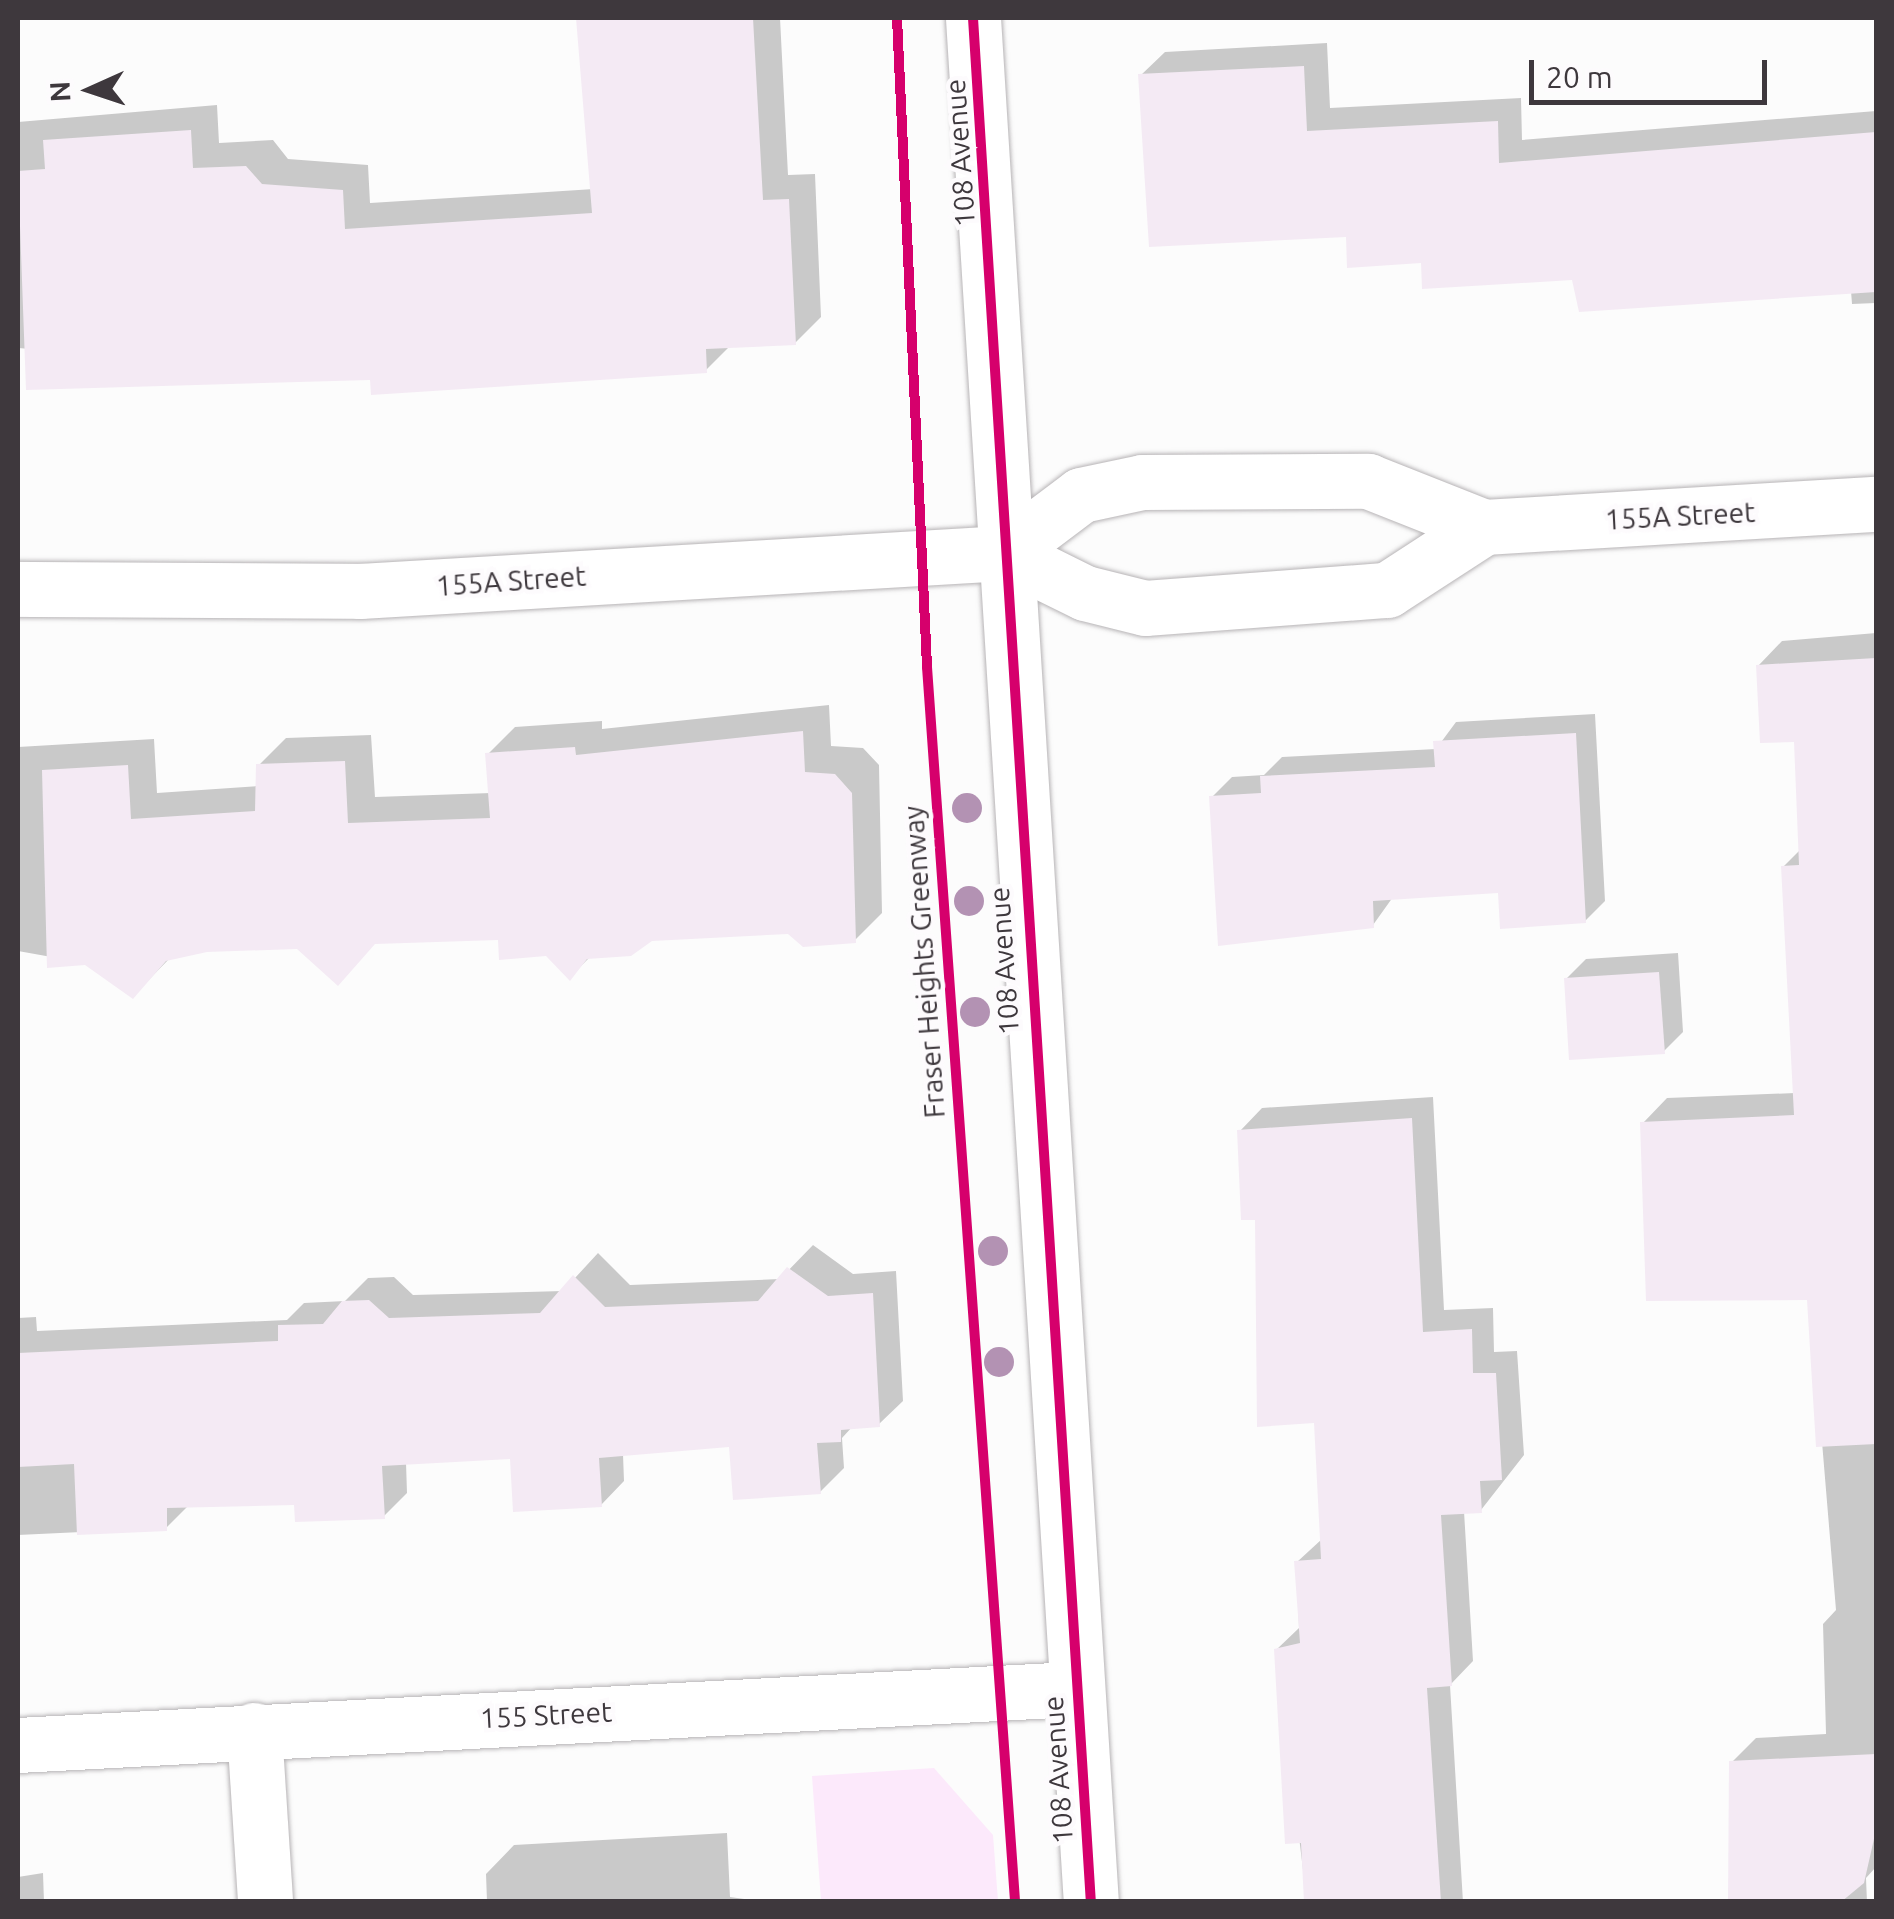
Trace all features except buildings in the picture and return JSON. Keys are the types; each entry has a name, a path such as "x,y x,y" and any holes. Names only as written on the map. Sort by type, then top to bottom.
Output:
{"street":[{"name":"108 Avenue","path":"972,18 1074,1688 1091,1902"},
{"name":"155A Street","path":"1004,553 1081,495 1142,482 1368,480 1484,526 1876,504"},
{"name":"155A Street","path":"18,589 360,591 1004,553 1084,593 1145,608 1387,590 1484,526"},
{"name":"155 Street","path":"18,1744 1074,1688"},
{"path":"254,1730 265,1902"}],"shaded area":[{"path":"934,1768 993,1835 998,1901 821,1901 812,1776"}],"cycle path":[{"name":"Fraser Heights Greenway","path":"897,18 927,667 1015,1902"},
{"path":"973,18 1091,1902"}]}
